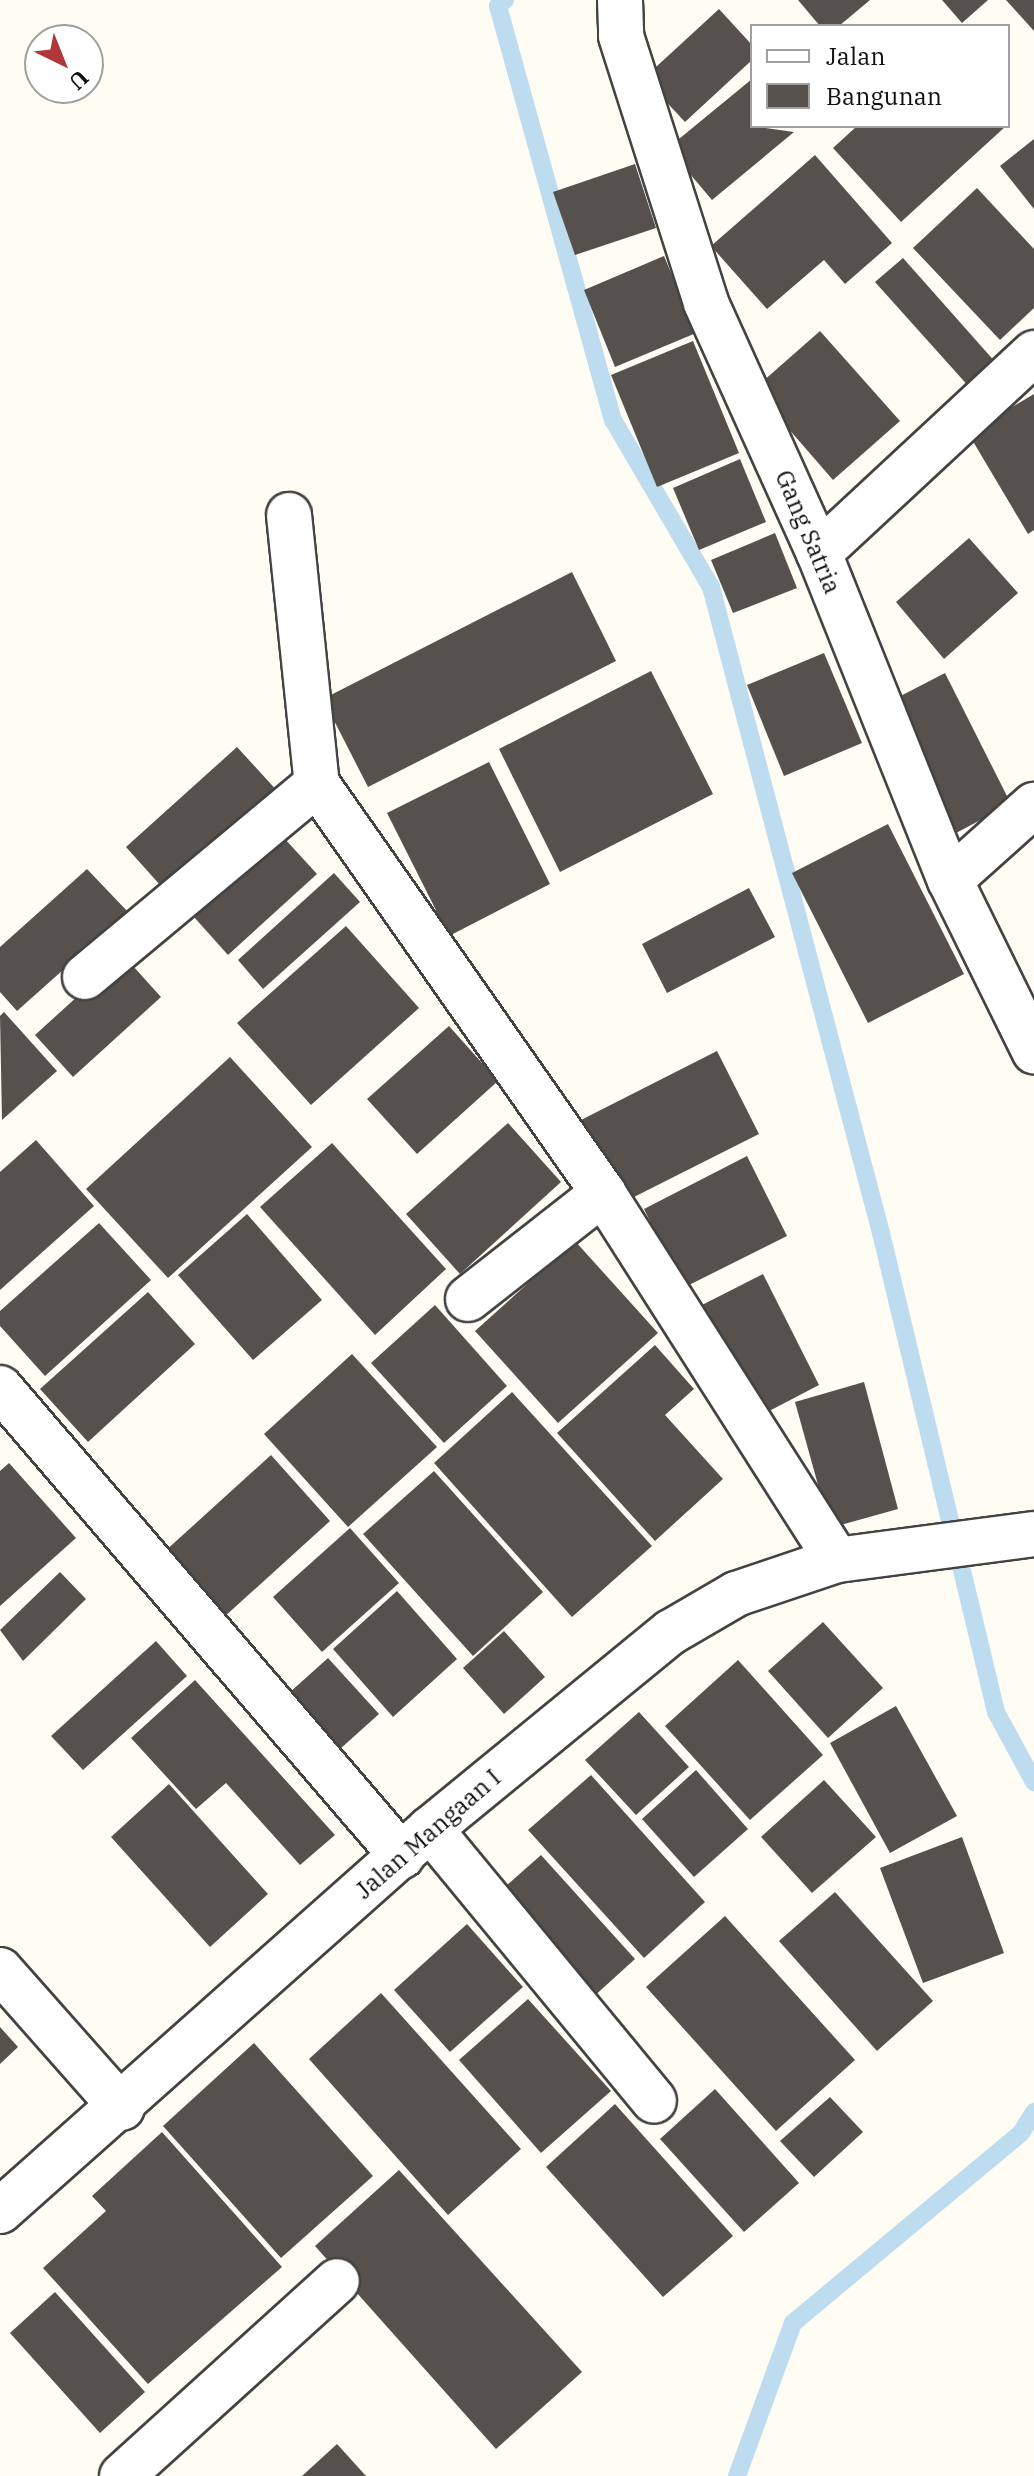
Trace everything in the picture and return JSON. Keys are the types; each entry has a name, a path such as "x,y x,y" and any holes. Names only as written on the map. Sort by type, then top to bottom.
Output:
{"street":[{"name":"Gang Satria","path":"620,0 621,36 706,303 819,553 950,880 1034,1051"},
{"path":"819,553 1034,353"},
{"path":"289,515 317,784 603,1193 837,1560"},
{"path":"85,977 317,784"},
{"path":"950,880 1034,805"},
{"path":"468,1299 603,1193"},
{"path":"0,1388 654,2101"},
{"name":"Jalan Mangaan I","path":"0,2211 122,2108 416,1842 671,1632 736,1594 837,1560 1034,1534"},
{"path":"0,1970 122,2108"},
{"path":"122,2476 337,2281"}],"building":[{"path":"798,0 870,0 841,24 818,24"},
{"path":"942,0 988,0 962,23"},
{"path":"1006,0 1034,0 1034,31"},
{"path":"719,9 750,43 750,62 685,122 644,78"},
{"path":"750,81 750,128 794,132 712,200 668,148"},
{"path":"855,128 1004,128 901,222 833,148"},
{"path":"1034,139 1034,209 1000,166"},
{"path":"815,155 892,243 845,284 824,260 767,309 711,246"},
{"path":"635,164 656,228 575,255 553,192"},
{"path":"977,188 1034,249 1034,308 1000,340 913,248"},
{"path":"664,256 696,333 615,367 584,290"},
{"path":"903,258 997,364 971,389 875,282"},
{"path":"820,331 900,421 833,480 754,389"},
{"path":"693,341 739,453 657,487 611,375"},
{"path":"1034,394 1034,530 1028,534 968,433"},
{"path":"740,459 766,522 699,550 673,488"},
{"path":"775,533 797,588 733,613 711,560"},
{"path":"969,538 1018,593 944,659 896,602"},
{"path":"572,572 616,661 368,787 323,699"},
{"path":"824,653 862,743 784,776 747,685"},
{"path":"651,671 713,794 560,872 499,749"},
{"path":"945,673 1011,804 956,833 889,702"},
{"path":"237,747 280,794 169,895 126,847"},
{"path":"489,762 550,884 449,936 387,813"},
{"path":"888,824 964,974 868,1023 792,873"},
{"path":"274,827 317,874 228,955 185,907"},
{"path":"87,869 128,912 17,1011 0,992 0,947"},
{"path":"334,873 360,902 263,989 238,960"},
{"path":"749,888 775,937 667,993 642,944"},
{"path":"346,926 419,1008 311,1105 237,1023"},
{"path":"123,955 161,997 73,1077 35,1035"},
{"path":"4,1012 57,1071 2,1120 0,1016"},
{"path":"449,1026 498,1081 417,1154 367,1099"},
{"path":"717,1051 759,1134 622,1203 581,1120"},
{"path":"230,1057 312,1147 168,1278 86,1189"},
{"path":"508,1123 561,1182 460,1274 406,1214"},
{"path":"36,1140 94,1206 0,1290 0,1172"},
{"path":"332,1143 446,1269 375,1335 260,1207"},
{"path":"747,1156 787,1236 683,1288 644,1209"},
{"path":"247,1214 322,1300 253,1360 178,1275"},
{"path":"99,1223 151,1280 45,1376 0,1326 0,1311"},
{"path":"575,1241 658,1333 558,1423 475,1331"},
{"path":"763,1274 819,1385 756,1418 700,1306"},
{"path":"148,1292 195,1344 88,1442 40,1389"},
{"path":"435,1305 507,1386 444,1443 371,1363"},
{"path":"655,1345 694,1389 665,1415 723,1479 655,1541 557,1433"},
{"path":"352,1354 437,1447 348,1527 264,1434"},
{"path":"864,1382 898,1509 830,1528 795,1402"},
{"path":"512,1392 652,1546 572,1617 434,1463"},
{"path":"271,1455 330,1521 223,1618 163,1553"},
{"path":"9,1463 76,1538 0,1606 0,1471"},
{"path":"434,1471 543,1592 473,1656 363,1534"},
{"path":"350,1528 399,1583 322,1652 273,1597"},
{"path":"60,1572 86,1599 23,1661 0,1630"},
{"path":"397,1591 457,1659 393,1717 333,1649"},
{"path":"823,1622 883,1688 828,1738 768,1671"},
{"path":"504,1631 545,1677 504,1714 463,1668"},
{"path":"156,1641 187,1676 83,1770 51,1736"},
{"path":"328,1658 379,1714 330,1758 279,1702"},
{"path":"738,1660 823,1755 750,1820 665,1726"},
{"path":"195,1680 335,1835 300,1865 226,1783 196,1809 131,1738"},
{"path":"896,1706 957,1816 890,1853 830,1743"},
{"path":"639,1712 689,1767 636,1815 585,1760"},
{"path":"696,1770 748,1829 694,1877 642,1819"},
{"path":"591,1775 705,1902 644,1958 528,1830"},
{"path":"824,1780 876,1837 812,1893 761,1837"},
{"path":"169,1784 268,1894 210,1947 111,1837"},
{"path":"962,1837 1004,1953 923,1983 880,1868"},
{"path":"541,1855 635,1959 591,1999 496,1895"},
{"path":"835,1892 933,2001 877,2051 779,1941"},
{"path":"725,1916 855,2060 776,2131 646,1987"},
{"path":"467,1924 523,1987 450,2052 394,1990"},
{"path":"381,1993 521,2149 448,2215 309,2059"},
{"path":"528,1999 611,2091 541,2153 459,2060"},
{"path":"0,2027 18,2047 0,2064"},
{"path":"254,2043 373,2176 281,2258 163,2126"},
{"path":"715,2089 799,2183 744,2232 660,2139"},
{"path":"830,2097 863,2132 814,2177 780,2141"},
{"path":"615,2104 733,2236 663,2297 546,2167"},
{"path":"162,2132 282,2267 148,2384 43,2268 106,2211 92,2196"},
{"path":"399,2170 582,2372 496,2449 315,2246"},
{"path":"55,2292 145,2392 100,2433 10,2333"},
{"path":"337,2444 366,2476 302,2476"}],"waterway":[{"path":"505,0 498,6 613,420 711,587 881,1233 996,1712 1034,1782"},
{"path":"737,2476 793,2323 1021,2133 1034,2112"}]}
